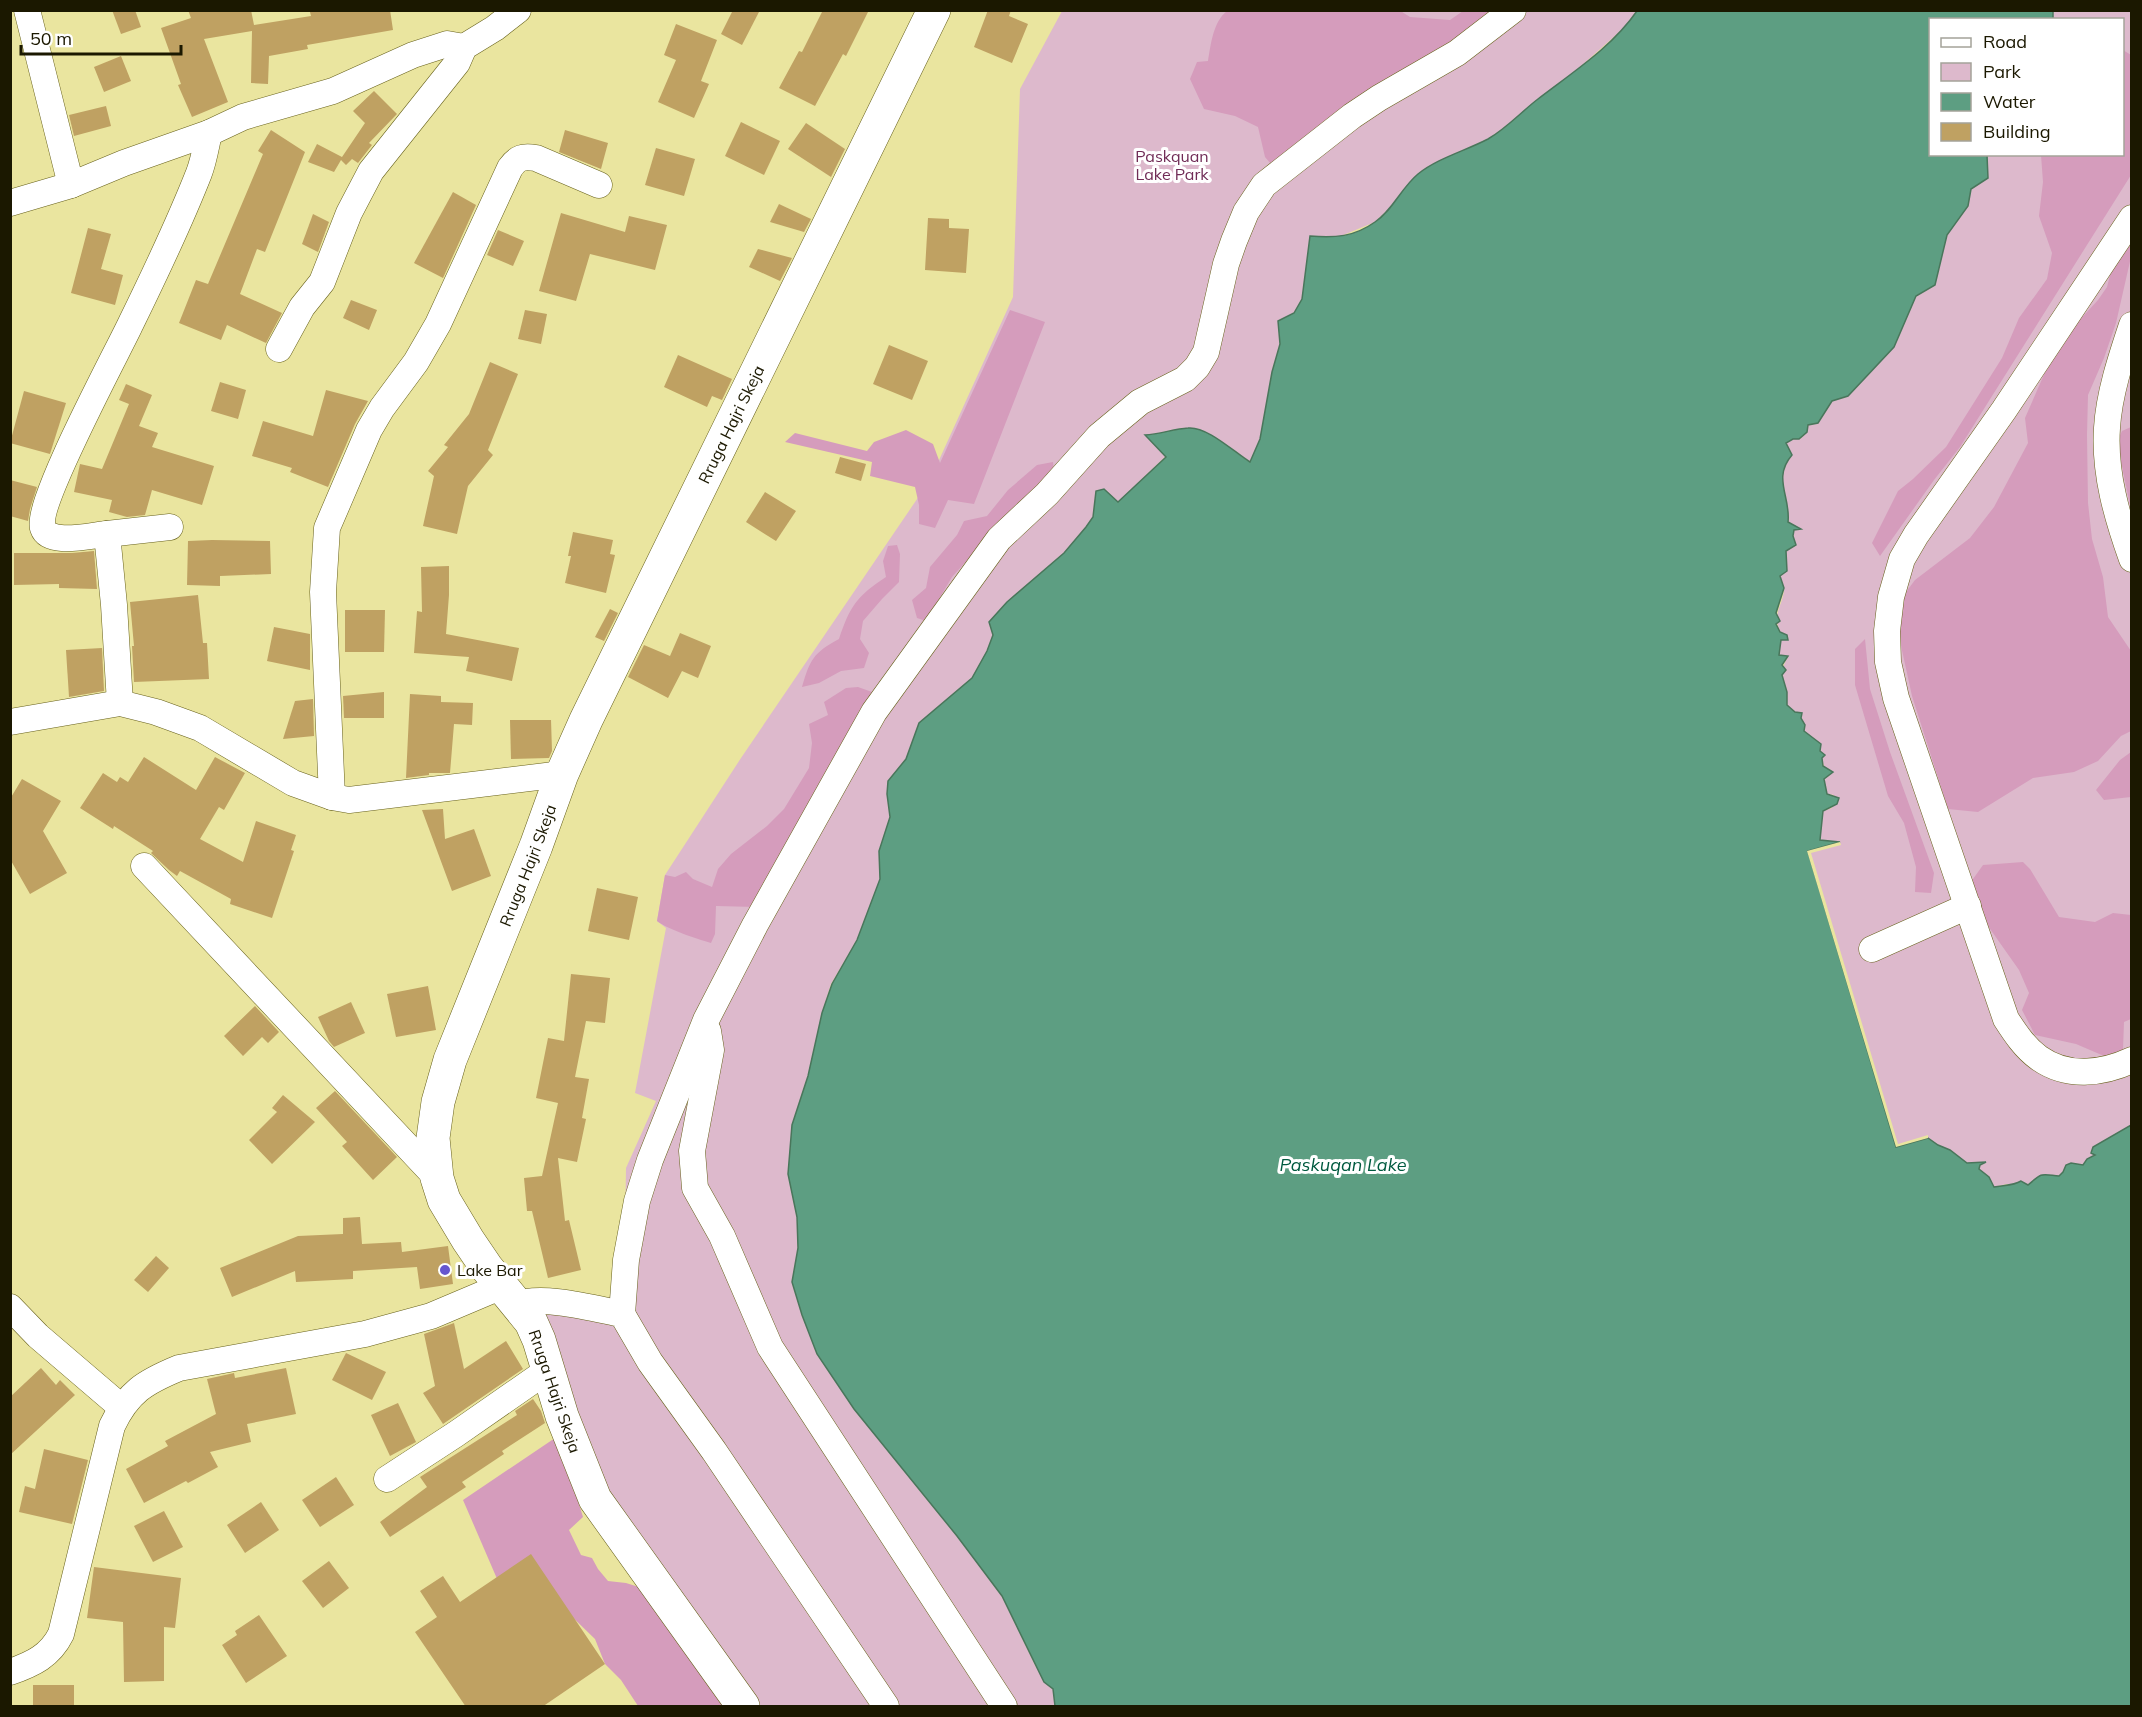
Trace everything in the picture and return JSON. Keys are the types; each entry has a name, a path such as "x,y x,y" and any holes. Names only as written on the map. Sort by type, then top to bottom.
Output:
{"street":[{"path":"27,10 71,185"},
{"path":"279,349 302,307 321,282 349,213 371,171 457,63 464,47 495,28 518,10"},
{"name":"Rruga Hajri Skeja","path":"743,1707 595,1499 562,1416 539,1340 520,1297 475,1249 444,1200 437,1178 433,1138 438,1102 450,1060 536,846 562,774 586,720 934,10"},
{"path":"886,1707 714,1451 651,1362 622,1314 626,1260 637,1201 654,1150 706,1020 755,925 868,722 999,539 1047,494 1099,436 1140,402 1185,379 1197,368 1206,352 1226,264 1234,241 1246,212 1264,185 1352,116 1457,53 1514,10"},
{"path":"10,203 71,185 124,163 209,133 243,117 333,91 413,55 447,45 464,47"},
{"path":"170,526 58,539 48,534 43,527 43,515 67,454 132,322 188,198 200,170 209,133"},
{"path":"332,797 323,592 327,528 342,492 369,430 382,408 416,362 438,324 510,168 517,159 525,156 536,158 598,185"},
{"path":"2132,218 2004,410 1916,535 1902,559 1891,597 1887,631 1888,662 1896,698 2006,1019 2022,1042 2039,1058 2059,1068 2082,1072 2102,1071 2132,1060"},
{"path":"2132,325 2119,369 2107,428 2111,486 2122,531 2132,559"},
{"path":"107,534 120,703"},
{"path":"10,722 120,703 156,712 200,728 293,783 332,797 349,800 562,774"},
{"path":"144,866 437,1178"},
{"path":"1872,949 1968,906"},
{"path":"706,1020 711,1050 692,1151 695,1188 722,1236 770,1347 1004,1707"},
{"path":"10,1672 39,1660 54,1647 61,1634 112,1426 121,1407 133,1393 156,1378 179,1368 365,1334 431,1316 520,1297 622,1314"},
{"path":"10,1307 38,1336 121,1407"},
{"path":"387,1479 548,1370"}],"green space":[{"path":"2053,10 2131,11 2132,1125 2093,1147 2096,1155 2083,1165 2071,1163 2059,1176 2035,1180 2028,1185 2007,1184 1994,1187 1989,1177 1979,1169 1984,1163 1967,1163 1928,1138 1896,1147 1807,851 1836,842 1820,840 1823,811 1832,808 1834,795 1827,794 1824,779 1830,775 1822,761 1821,744 1804,731 1795,712 1787,706 1783,669 1788,657 1779,655 1781,640 1788,640 1787,635 1780,632 1777,620 1784,590 1780,576 1786,571 1786,551 1794,530 1800,529 1788,522 1782,473 1786,443 1793,439 1800,439 1807,432 1808,425 1818,423 1832,401 1848,396 1894,347 1916,296 1935,285 1947,235 1968,206 1971,189 1988,178 1987,156 2124,156 2124,18 2053,18"},
{"name":"Paskquan Lake Park","path":"1062,11 1637,11 1625,27 1562,83 1538,99 1514,120 1490,138 1418,175 1375,222 1336,238 1306,277 1302,299 1294,313 1278,321 1280,344 1272,372 1260,439 1250,462 1203,431 1183,428 1146,435 1166,456 1118,502 1104,489 1096,491 1093,517 1086,527 1064,553 1007,602 990,622 993,635 972,678 919,723 906,759 888,781 890,817 879,851 880,879 857,940 831,984 822,1013 788,1174 797,1217 798,1248 792,1283 817,1354 854,1409 957,1536 1002,1596 1036,1667 1053,1689 1055,1706 754,1706 601,1487 544,1314 606,1302 616,1288 625,1232 626,1168 656,1101 635,1093 666,928 657,921 665,875 741,758 930,480 1013,297 1020,89"}],"shaded area":[{"path":"1399,10 1410,17 1450,20 1463,11 1495,11 1271,164 1265,157 1258,127 1235,116 1204,109 1190,79 1197,62 1208,61 1216,27 1227,11"},
{"path":"2124,51 2131,55 2131,175 1960,447 1880,556 1872,543 1898,491 1946,447 2002,358 2019,318 2047,279 2052,253 2039,216 2043,182 2041,156 2124,156"},
{"path":"2131,245 2131,257 2116,323 2088,395 2087,435 2088,503 2092,539 2103,577 2108,617 2131,651 2131,731 2121,736 2098,761 2074,772 2033,778 1978,812 1948,809 1912,696 1898,632 1900,600 1915,580 1970,538 1994,507 2028,443 2025,418 2046,370 2075,325 2107,287 2116,252"},
{"path":"1010,310 1045,322 974,504 948,500 935,528 919,524 919,505 915,487 870,476 872,462 785,442 795,433 867,451 874,442 906,430 933,444 940,463"},
{"path":"2131,427 2131,510 2117,442 2122,431"},
{"path":"1053,462 1054,471 952,577 926,621 917,618 912,600 926,588 930,567 957,535 964,521 987,516 1008,490 1037,465"},
{"path":"897,545 900,554 899,582 863,621 860,639 869,653 864,668 841,671 819,683 802,687 814,658 839,639 851,610 861,596 886,577 883,561 888,546"},
{"path":"1865,639 1870,689 1890,752 1934,873 1931,893 1915,892 1916,867 1904,823 1888,796 1855,685 1855,649"},
{"path":"858,687 872,692 756,907 716,906 715,934 711,943 675,931 657,921 665,875 675,877 686,872 693,879 712,887 718,869 731,854 767,826 784,809 809,768 812,743 809,724 828,715 824,702 846,688"},
{"path":"2131,752 2131,797 2104,800 2096,790 2120,760"},
{"path":"2023,862 2030,869 2059,917 2095,922 2113,913 2131,915 2131,1019 2124,1022 2123,1050 2104,1056 2076,1044 2035,1035 2022,1010 2029,993 2019,970 1976,909 1968,886 1983,865"},
{"path":"558,1436 583,1517 569,1530 581,1555 592,1558 608,1581 642,1588 729,1706 638,1706 621,1680 605,1664 595,1639 531,1577 498,1581 463,1500"}],"water":[{"name":"Paskuqan Lake","path":"1637,11 2053,11 2053,18 1929,18 1929,156 1987,156 1988,178 1971,189 1968,206 1947,235 1935,285 1916,296 1894,347 1848,396 1832,401 1818,423 1808,425 1807,432 1799,439 1786,443 1792,455 1783,472 1788,522 1801,529 1794,530 1796,545 1786,551 1787,571 1780,576 1784,588 1776,613 1780,621 1776,624 1780,632 1787,635 1788,640 1781,640 1779,655 1788,656 1782,665 1786,670 1782,675 1787,692 1787,705 1795,712 1802,713 1804,731 1821,744 1820,751 1825,755 1822,758 1823,766 1833,772 1824,779 1827,794 1839,798 1837,804 1823,811 1820,840 1840,842 1808,851 1896,1147 1928,1138 1967,1163 1986,1162 1980,1165 1979,1169 1989,1177 1994,1187 2021,1181 2028,1185 2042,1175 2059,1176 2066,1165 2071,1163 2083,1165 2087,1159 2095,1155 2091,1153 2093,1147 2131,1125 2131,1706 1055,1706 1053,1689 1044,1682 1002,1596 957,1536 854,1409 817,1354 792,1282 798,1248 797,1217 788,1174 792,1125 808,1076 822,1013 832,984 857,940 880,879 879,851 890,817 888,781 906,759 919,723 972,678 993,635 989,622 1007,602 1064,553 1086,527 1093,517 1096,491 1104,489 1118,502 1166,457 1145,435 1195,428 1212,435 1250,462 1260,439 1272,372 1280,344 1278,321 1294,313 1302,299 1310,236 1328,237 1352,234 1375,222 1418,174 1434,163 1488,139 1501,130 1604,48"}],"pier":[{"path":"1840,842 1841,845 1811,853 1898,1144 1928,1135 1928,1138 1896,1147 1807,851"}],"building":[{"path":"112,10 135,10 141,27 121,34"},
{"path":"188,10 251,10 254,25 311,16 310,12 320,10 390,10 393,30 307,45 308,49 269,56 268,84 251,83 252,31 204,39 228,102 192,117 178,85 181,84 161,28 191,18"},
{"path":"733,10 760,10 742,45 721,34"},
{"path":"823,10 869,10 846,56 843,54 815,106 779,88 799,51 802,52"},
{"path":"988,10 1011,10 1009,16 1028,24 1012,63 974,47"},
{"path":"676,24 717,40 701,81 709,84 694,118 658,102 676,60 664,55"},
{"path":"121,56 131,81 104,92 94,67"},
{"path":"374,91 397,114 369,143 372,145 358,163 352,159 346,165 341,160 334,172 308,162 317,144 342,157 365,123 353,111"},
{"path":"106,106 111,126 74,136 69,115"},
{"path":"741,122 780,141 764,175 725,156"},
{"path":"806,123 845,149 831,177 788,149"},
{"path":"271,130 305,152 265,252 257,249 240,294 282,313 266,343 227,325 221,340 179,323 196,280 208,284 263,154 258,151"},
{"path":"565,130 608,143 601,169 559,152"},
{"path":"656,148 695,159 684,196 645,185"},
{"path":"453,192 476,205 443,278 414,263"},
{"path":"779,204 811,219 804,232 770,222"},
{"path":"561,213 625,232 629,216 667,225 655,270 590,254 576,301 539,291"},
{"path":"313,214 329,222 318,252 302,244"},
{"path":"928,218 949,219 949,228 969,229 966,273 925,270"},
{"path":"88,228 111,234 101,269 123,275 115,305 71,293"},
{"path":"498,230 524,241 513,266 487,255"},
{"path":"758,249 792,258 780,281 749,267"},
{"path":"351,300 377,310 369,330 343,318"},
{"path":"525,310 547,314 541,344 518,339"},
{"path":"889,345 928,361 912,400 873,384"},
{"path":"678,355 732,379 722,400 712,396 707,407 664,387"},
{"path":"490,362 518,374 488,450 493,455 468,486 457,534 423,526 434,476 428,471 448,447 444,445 469,414"},
{"path":"220,382 246,390 238,419 211,411"},
{"path":"126,384 152,395 139,426 158,433 152,447 214,466 202,505 152,490 145,515 127,517 109,512 112,500 74,492 80,464 102,469 129,404 119,400"},
{"path":"326,390 368,401 355,424 328,487 290,472 292,468 252,456 263,421 313,436"},
{"path":"24,391 66,403 50,454 10,443"},
{"path":"840,457 866,464 861,481 835,473"},
{"path":"10,480 37,487 28,521 10,516"},
{"path":"765,492 796,511 776,541 746,522"},
{"path":"573,532 613,540 610,554 615,555 606,593 565,583"},
{"path":"188,541 270,541 271,574 220,576 220,586 187,585"},
{"path":"94,551 97,589 59,588 59,584 14,585 14,553"},
{"path":"449,566 446,634 519,648 512,681 466,671 469,657 414,653 417,611 422,612 421,567"},
{"path":"198,595 203,643 207,643 209,679 134,682 130,602"},
{"path":"610,609 618,613 604,641 595,637"},
{"path":"345,610 385,610 384,652 345,652"},
{"path":"274,627 310,634 310,670 267,661"},
{"path":"680,633 711,646 698,678 682,671 668,698 628,677 644,645 670,656"},
{"path":"102,648 104,691 69,697 66,650"},
{"path":"384,692 384,718 344,718 343,696"},
{"path":"410,694 441,696 441,702 473,703 472,725 454,724 450,773 429,773 429,775 406,778"},
{"path":"313,699 314,736 283,739 295,701"},
{"path":"510,720 551,720 552,751 549,758 511,759"},
{"path":"144,757 196,790 215,757 245,773 224,810 219,807 200,839 243,862 256,821 296,835 291,850 294,851 272,918 230,904 231,899 180,871 177,876 151,853 153,851 80,808 103,773 117,782 120,777 128,782"},
{"path":"22,779 61,801 43,831 67,873 30,894 10,859 10,799"},
{"path":"443,809 445,839 474,829 491,876 452,891 422,810"},
{"path":"597,888 638,897 629,940 588,931"},
{"path":"571,974 610,978 605,1023 586,1021 575,1077 589,1079 582,1118 586,1119 577,1162 558,1158 565,1221 569,1220 581,1270 548,1278 532,1211 527,1211 524,1178 542,1176 558,1103 536,1098 548,1038 564,1041"},
{"path":"428,986 436,1030 396,1037 387,994"},
{"path":"351,1002 365,1033 334,1047 318,1017"},
{"path":"255,1006 279,1032 268,1043 262,1037 243,1056 224,1036"},
{"path":"335,1091 397,1157 373,1180 342,1146 347,1142 316,1108"},
{"path":"283,1095 315,1122 272,1164 249,1140 277,1112 272,1108"},
{"path":"360,1217 362,1244 401,1242 402,1252 448,1246 453,1284 420,1289 417,1267 353,1271 353,1279 296,1282 295,1271 232,1297 220,1268 298,1236 343,1234 343,1218"},
{"path":"156,1256 169,1268 148,1292 134,1280"},
{"path":"454,1323 464,1369 506,1341 523,1369 443,1424 423,1393 435,1386 424,1334"},
{"path":"346,1353 386,1372 372,1400 332,1380"},
{"path":"41,1368 56,1385 60,1380 75,1395 10,1455 10,1397"},
{"path":"286,1368 296,1414 247,1424 251,1442 210,1452 218,1467 144,1503 126,1469 168,1446 165,1441 216,1414 207,1379 234,1373 235,1378"},
{"path":"533,1399 545,1423 502,1451 504,1454 462,1482 466,1487 390,1537 380,1522 427,1487 420,1477 517,1415 515,1411"},
{"path":"398,1403 416,1442 390,1456 371,1415"},
{"path":"44,1449 88,1460 72,1524 19,1512 25,1486 35,1489"},
{"path":"336,1477 354,1505 320,1527 302,1500"},
{"path":"261,1502 279,1530 245,1553 227,1525"},
{"path":"164,1511 183,1547 153,1562 134,1526"},
{"path":"531,1554 605,1664 542,1707 466,1707 415,1632 437,1617 420,1591 443,1576 460,1602"},
{"path":"329,1561 349,1588 323,1608 302,1581"},
{"path":"94,1567 181,1578 175,1628 164,1627 164,1681 124,1682 123,1622 87,1618"},
{"path":"259,1615 287,1656 246,1683 222,1645 237,1635 235,1631"},
{"path":"33,1685 74,1685 74,1707 33,1707"}],"place":[{"name":"Lake Bar","path":"445,1270"}]}
